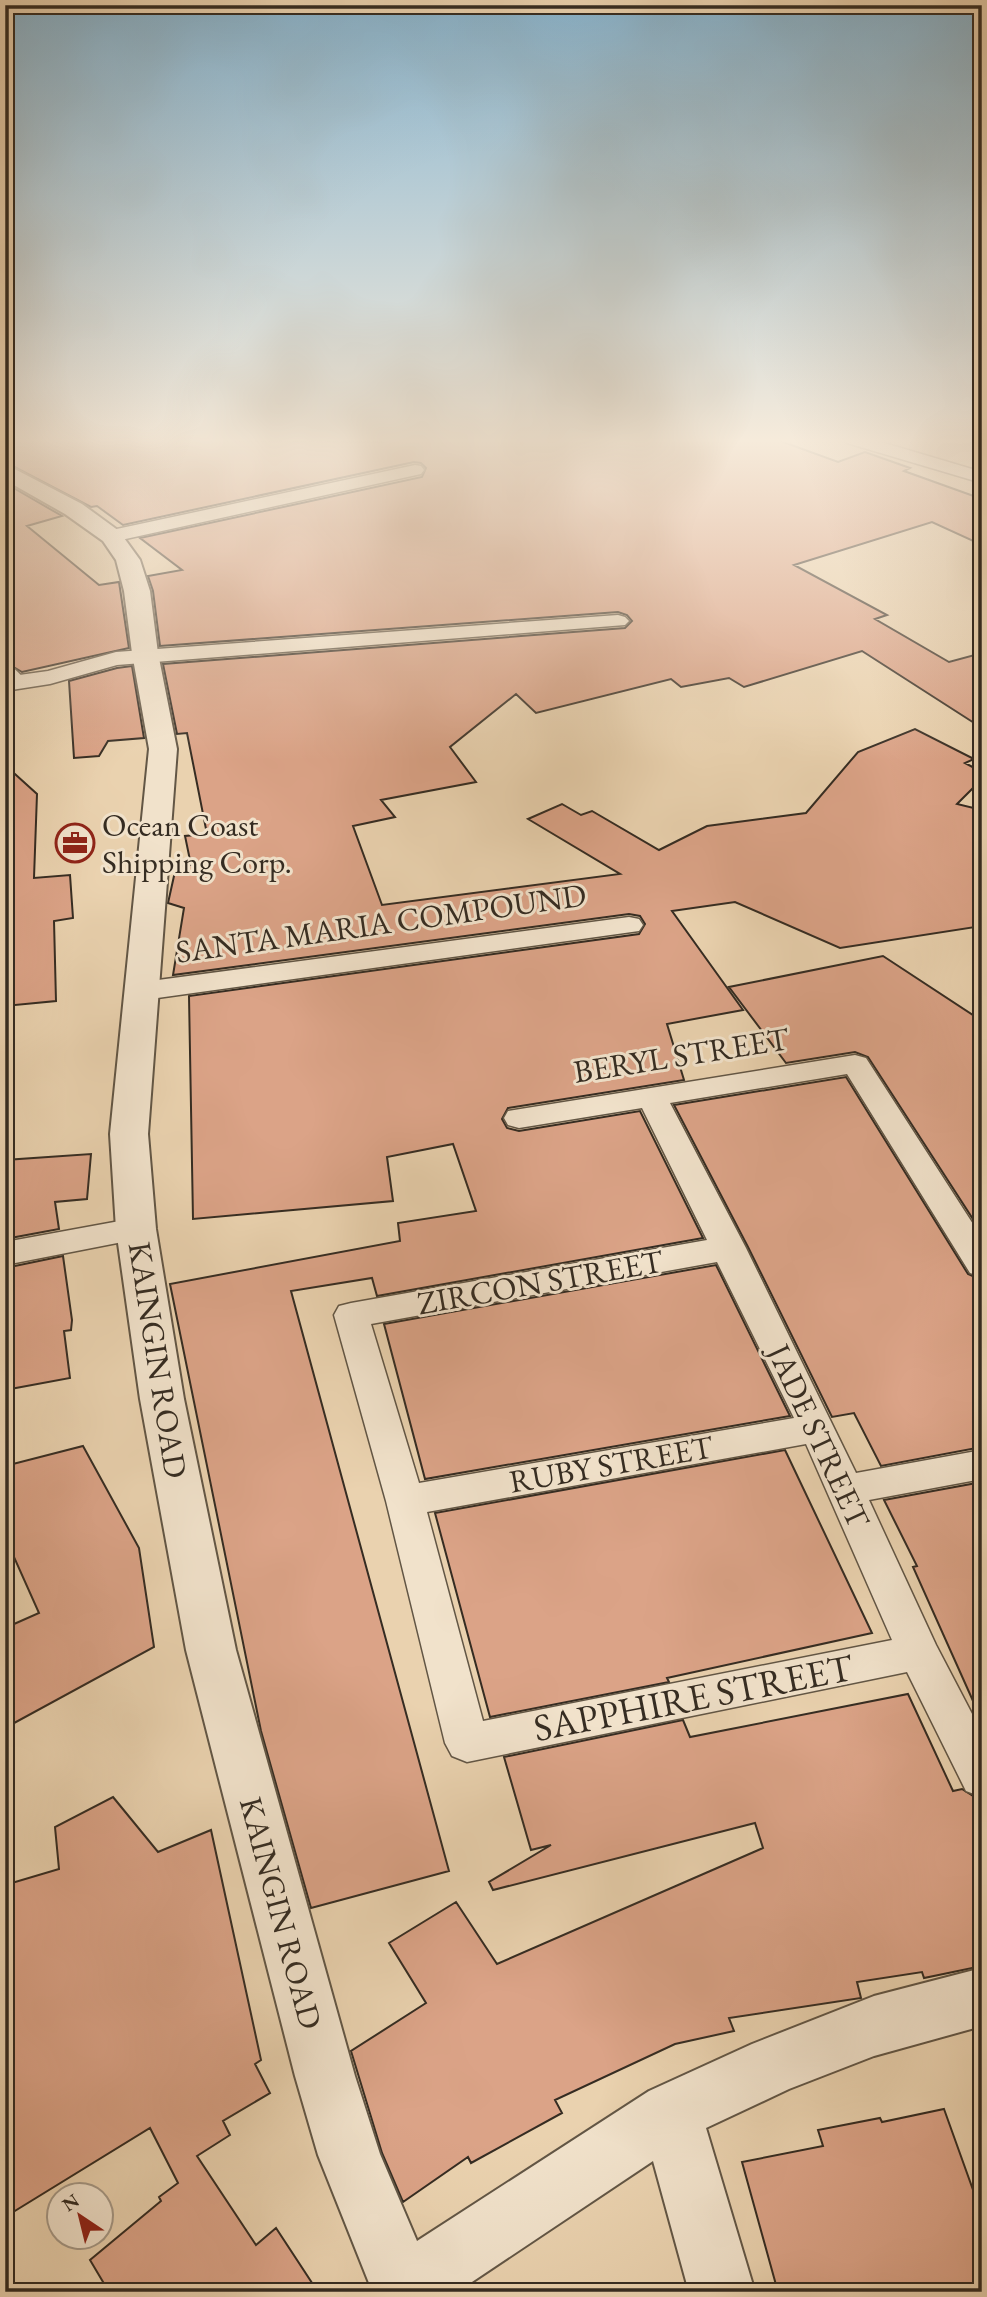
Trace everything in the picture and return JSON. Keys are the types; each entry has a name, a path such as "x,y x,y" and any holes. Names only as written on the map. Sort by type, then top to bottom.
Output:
{"street":[{"name":"KAINGIN ROAD","path":"119,546 128,561 146,656 158,701 163,748 129,1135 136,1230 162,1399 211,1650 325,2076 349,2155 400,2289"},
{"path":"10,679 146,656 618,621"},
{"name":"SANTA MARIA COMPOUND","path":"143,991 629,925"},
{"name":"BERYL STREET","path":"519,1118 855,1063 982,1265"},
{"name":"JADE STREET","path":"652,1097 817,1428 918,1652 982,1777"},
{"path":"5,1254 136,1230"},
{"name":"ZIRCON STREET","path":"405,1500 351,1315 729,1248"},
{"name":"RUBY STREET","path":"405,1500 817,1428"},
{"path":"845,1490 982,1464"},
{"name":"SAPPHIRE STREET","path":"405,1500 467,1743 918,1652"},
{"path":"400,2289 671,2113 773,2065 874,2026 982,1997"},
{"path":"671,2113 722,2292"}],"building":[{"path":"5,546 52,546 99,585 119,582 129,648 22,672 5,662"},
{"path":"151,546 854,546 794,565 887,615 875,619 949,662 982,653 982,728 862,651 744,687 729,678 681,687 671,679 536,713 516,694 450,747 476,782 381,800 395,817 353,826 382,905 620,874 528,819 562,804 581,815 592,811 659,850 707,826 806,813 858,752 915,729 974,759 965,763 982,772 982,779 957,804 982,810 982,926 840,948 735,902 672,911 743,1010 667,1024 684,1080 508,1108 502,1119 507,1128 519,1131 640,1111 703,1238 377,1296 372,1278 291,1291 449,1871 311,1908 261,1731 170,1284 400,1241 398,1223 476,1211 453,1144 387,1157 393,1201 193,1219 189,996 639,934 645,924 640,916 629,914 173,975 184,908 168,903 176,867 191,865 185,836 207,834 187,733 177,734 163,664 625,628 632,621 627,615 618,612 160,646 153,591 148,576 182,570"},
{"path":"132,666 144,738 108,741 99,756 74,758 69,681"},
{"path":"5,765 37,794 34,878 70,875 73,918 54,921 56,1001 5,1006"},
{"path":"883,956 982,1021 982,1233 868,1057 855,1052 786,1063 729,987"},
{"path":"846,1077 968,1274 975,1277 982,1288 982,1447 881,1466 854,1413 832,1417 674,1105"},
{"path":"91,1154 87,1199 55,1202 59,1229 5,1239 5,1160"},
{"path":"63,1256 72,1320 71,1330 64,1331 70,1378 5,1390 5,1268"},
{"path":"716,1265 790,1416 425,1479 384,1324"},
{"path":"83,1446 139,1548 154,1647 5,1728 5,1628 39,1613 14,1557 5,1561 5,1466"},
{"path":"785,1450 872,1633 667,1678 669,1682 490,1717 435,1513"},
{"path":"982,1482 982,1721 913,1567 917,1566 884,1500"},
{"path":"908,1694 953,1791 962,1789 973,1796 982,1818 982,1966 924,1978 922,1972 857,1982 861,1998 729,2018 734,2031 675,2044 555,2100 562,2113 471,2163 468,2157 403,2202 382,2153 351,2051 426,2003 389,1943 456,1902 497,1964 763,1848 755,1823 493,1890 489,1882 551,1845 531,1850 504,1757 683,1720 690,1737"},
{"path":"113,1797 158,1852 211,1830 261,2060 255,2064 270,2093 223,2121 230,2135 197,2156 256,2245 276,2228 318,2292 109,2292 90,2260 100,2252 116,2252 116,2238 161,2201 159,2197 178,2183 150,2128 62,2182 46,2182 46,2192 5,2217 5,1885 59,1869 55,1827"},
{"path":"944,2109 982,2215 982,2292 778,2292 742,2162 823,2146 818,2130 880,2118 882,2122"}],"place":[{"name":"Ocean Coast Shipping Corp.","path":"75,843"}]}
